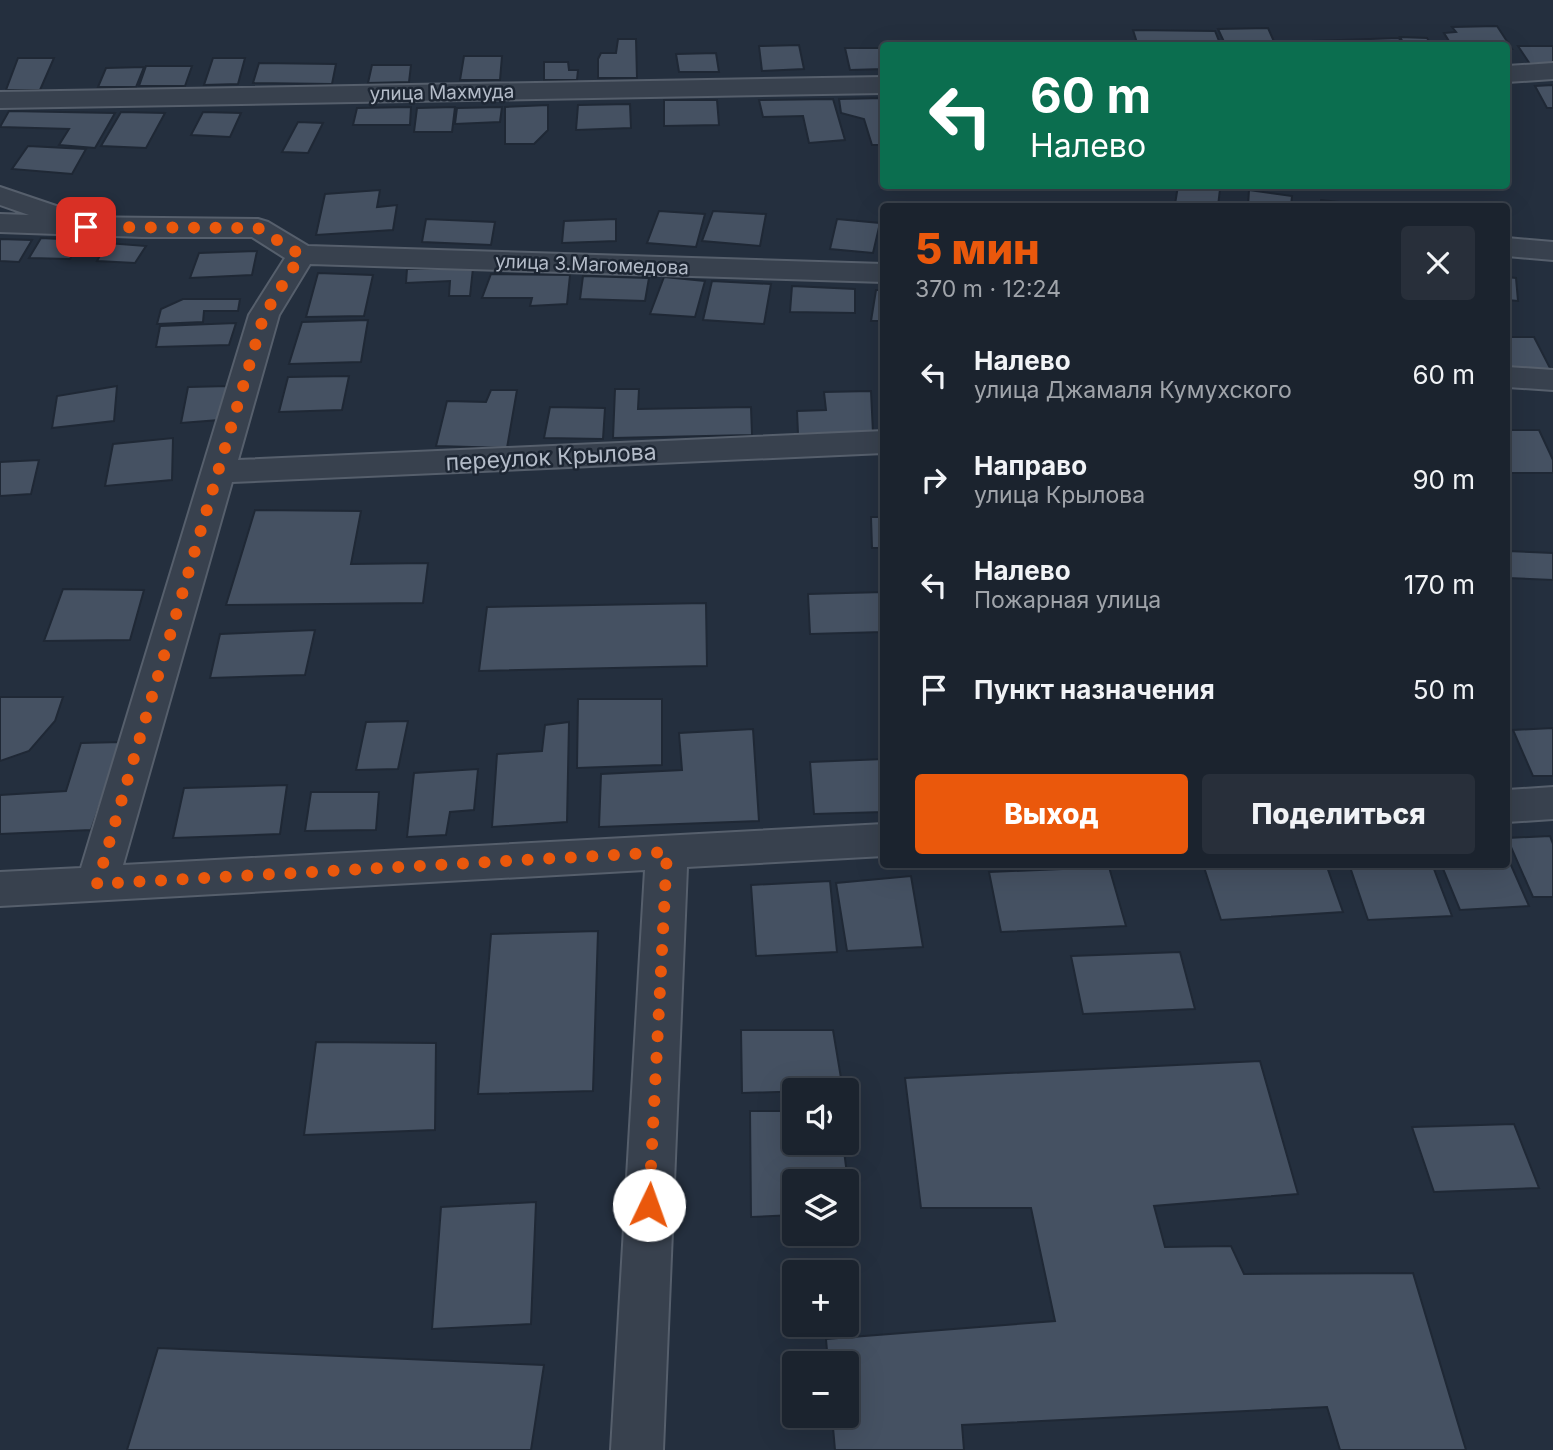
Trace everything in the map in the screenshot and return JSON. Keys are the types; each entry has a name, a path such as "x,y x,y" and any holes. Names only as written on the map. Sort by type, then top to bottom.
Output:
{"street":[{"path":"1510,74 1553,71"},
{"name":"улица Махмуда","path":"0,100 880,85"},
{"path":"0,195 86,227"},
{"path":"0,223 86,227 258,228 301,255 264,315 97,884"},
{"path":"1510,247 1553,251"},
{"name":"улица З.Магомедова","path":"301,255 880,273"},
{"path":"1510,377 1553,380"},
{"name":"переулок Крылова","path":"218,472 880,442"},
{"path":"1510,806 1553,803"},
{"path":"0,889 880,840"},
{"path":"637,1450 667,852"}],"building":[{"path":"1497,26 1507,42 1450,42 1444,33 1456,32 1452,27"},
{"path":"1268,28 1274,42 1224,42 1218,29"},
{"path":"1133,30 1215,31 1219,42 1137,42"},
{"path":"1400,37 1427,38 1430,42 1403,42"},
{"path":"1399,38 1401,42 1314,42"},
{"path":"618,39 636,39 637,78 598,78 598,59 601,53 616,53"},
{"path":"971,41 971,42 932,42"},
{"path":"799,45 804,69 762,71 759,46"},
{"path":"1518,46 1553,46 1553,63 1530,64"},
{"path":"845,48 880,48 880,69 850,70"},
{"path":"716,53 719,72 679,72 676,54"},
{"path":"464,56 502,56 500,80 460,80"},
{"path":"18,58 54,58 40,90 6,90"},
{"path":"213,58 245,58 238,84 204,85"},
{"path":"544,62 568,62 569,70 578,70 577,80 544,80"},
{"path":"259,63 336,64 332,84 253,83"},
{"path":"372,65 411,65 409,82 368,83"},
{"path":"146,66 192,66 185,86 139,86"},
{"path":"144,67 136,87 98,87 106,68"},
{"path":"1553,85 1553,108 1547,108 1535,86"},
{"path":"880,98 880,145 872,145 864,119 841,113 839,99"},
{"path":"833,99 845,140 809,143 803,116 763,117 759,100"},
{"path":"664,100 717,100 719,125 664,126"},
{"path":"630,104 631,128 576,130 578,105"},
{"path":"548,105 548,130 534,144 505,144 505,107"},
{"path":"411,107 410,125 353,125 357,108"},
{"path":"455,107 452,132 414,132 417,108"},
{"path":"502,107 500,122 455,124 457,108"},
{"path":"9,111 115,113 95,148 59,145 69,129 0,127"},
{"path":"121,112 165,113 146,148 101,146"},
{"path":"203,112 241,113 230,137 191,135"},
{"path":"298,122 323,123 308,153 282,152"},
{"path":"28,146 86,149 72,174 12,169"},
{"path":"1178,189 1220,189 1218,203 1175,203"},
{"path":"380,190 377,207 397,205 393,230 316,235 325,194"},
{"path":"1249,190 1292,196 1291,203 1248,203"},
{"path":"1321,200 1347,203 1321,203"},
{"path":"659,211 705,214 696,247 647,243"},
{"path":"713,211 766,214 760,246 702,241"},
{"path":"426,219 495,222 491,245 422,242"},
{"path":"616,219 616,241 562,243 564,221"},
{"path":"837,219 880,223 873,253 830,249"},
{"path":"41,238 80,240 70,259 29,258"},
{"path":"0,239 32,240 19,262 0,261"},
{"path":"107,243 146,246 135,263 97,261"},
{"path":"257,251 252,275 190,278 199,253"},
{"path":"473,268 470,296 449,296 450,281 406,283 407,269"},
{"path":"318,273 373,275 364,316 306,317"},
{"path":"491,274 570,275 567,304 530,306 532,298 482,298"},
{"path":"583,276 649,278 645,301 580,299"},
{"path":"664,277 705,281 695,317 650,314"},
{"path":"1510,277 1516,278 1518,301 1510,300"},
{"path":"712,281 771,284 764,324 703,320"},
{"path":"792,286 855,289 855,313 790,312"},
{"path":"876,290 880,290 880,321 871,321"},
{"path":"183,299 240,299 238,311 204,311 203,322 157,324 161,309"},
{"path":"368,320 361,362 289,364 302,322"},
{"path":"236,323 229,345 156,347 160,326"},
{"path":"1510,337 1534,337 1551,370 1510,371"},
{"path":"349,376 342,410 279,412 288,377"},
{"path":"117,386 114,421 52,428 57,396"},
{"path":"229,386 219,420 181,423 188,387"},
{"path":"615,389 639,389 638,409 751,407 752,435 613,438"},
{"path":"491,390 517,390 507,448 436,446 447,401 486,402"},
{"path":"871,391 873,433 798,434 797,411 826,410 824,392"},
{"path":"550,407 605,408 603,439 544,438"},
{"path":"1510,430 1539,430 1553,460 1553,473 1510,473"},
{"path":"173,438 172,480 105,486 113,444"},
{"path":"39,460 31,494 0,496 0,462"},
{"path":"255,510 361,511 351,564 428,563 423,603 226,605"},
{"path":"871,517 880,517 880,548 872,548"},
{"path":"1510,551 1553,553 1553,580 1510,578"},
{"path":"63,589 144,590 130,640 44,641"},
{"path":"880,592 880,632 810,634 808,594"},
{"path":"706,603 707,666 479,671 487,607"},
{"path":"315,630 305,675 210,678 220,634"},
{"path":"0,697 63,697 55,721 29,751 0,761"},
{"path":"578,699 662,699 662,765 577,768"},
{"path":"408,721 398,769 356,770 366,722"},
{"path":"569,722 567,822 492,827 497,754 542,751 545,725"},
{"path":"1553,728 1553,776 1533,776 1513,730"},
{"path":"753,729 759,821 599,827 601,774 682,770 679,733"},
{"path":"121,742 91,830 0,834 0,795 66,791 81,743"},
{"path":"880,759 880,812 814,814 810,762"},
{"path":"478,769 474,810 450,812 446,835 407,837 414,773"},
{"path":"287,785 280,834 173,838 184,788"},
{"path":"311,792 379,792 376,830 305,831"},
{"path":"1550,836 1553,844 1553,897 1533,897 1510,845 1510,838"},
{"path":"1510,863 1529,906 1460,910 1443,868 1510,868"},
{"path":"1109,868 1126,926 1001,932 989,872"},
{"path":"1204,868 1327,868 1343,912 1221,920"},
{"path":"1350,868 1434,868 1452,916 1368,920"},
{"path":"911,876 923,947 847,951 836,883"},
{"path":"830,881 837,952 756,956 751,885"},
{"path":"598,931 593,1091 478,1094 491,934"},
{"path":"1180,952 1195,1009 1083,1014 1071,956"},
{"path":"741,1030 833,1030 841,1078 782,1078 782,1092 742,1093"},
{"path":"316,1042 436,1043 435,1130 304,1135"},
{"path":"1260,1061 1298,1194 1154,1206 1165,1247 1231,1246 1244,1274 1413,1273 1466,1450 1340,1450 1327,1407 962,1425 964,1450 835,1450 833,1428 859,1428 859,1351 827,1351 826,1339 1055,1321 1031,1208 921,1208 905,1078"},
{"path":"750,1111 782,1111 782,1155 845,1155 846,1169 782,1169 782,1216 751,1217"},
{"path":"1514,1124 1539,1188 1434,1192 1412,1127"},
{"path":"536,1202 531,1324 432,1329 441,1207"},
{"path":"158,1348 544,1365 531,1450 127,1450"}],"route":[{"path":"86,227 258,228 301,255 264,315 97,884 667,852 649,1205"}]}
